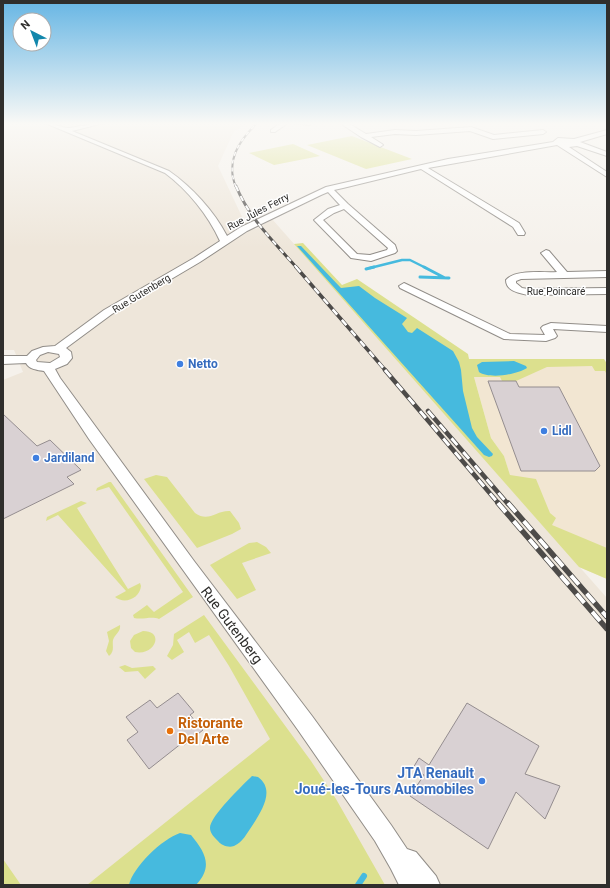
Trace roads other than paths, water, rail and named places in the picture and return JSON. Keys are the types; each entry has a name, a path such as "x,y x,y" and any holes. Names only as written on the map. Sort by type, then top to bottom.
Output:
{"street":[{"path":"151,164 167,172 181,182 218,227 225,241"},
{"name":"Rue Jules Ferry","path":"225,241 244,229 329,189 433,164"},
{"path":"590,164 607,175"},
{"path":"422,167 516,225 521,232"},
{"path":"329,189 345,206 392,247 392,251 371,258 354,256 318,220 320,217 331,211 345,206"},
{"path":"218,227 232,230 244,229"},
{"name":"Rue Gutenberg","path":"58,349 108,312 197,260 225,241"},
{"path":"546,253 565,276"},
{"name":"Rue Poincaré","path":"607,275 515,277 511,280 511,284 519,290 528,292 607,291"},
{"path":"404,286 508,338 546,338 551,336 547,328 551,326 607,329"},
{"path":"3,360 30,359 36,353 41,351 58,349 65,352 66,358 59,363 48,366 32,364 30,359"},
{"name":"Rue Gutenberg","path":"48,366 54,378 120,473 305,723 383,833 400,860 412,885"},
{"path":"383,833 427,885"}],"water":[{"path":"297,246 301,246 341,288 359,286 407,318 402,324 408,332 412,333 417,328 453,351 459,362 461,370 463,391 472,428 477,437 493,454 492,456 489,457 484,455"},
{"path":"514,361 526,366 527,368 516,373 496,376 479,372 477,365 482,362"},
{"path":"252,776 258,777 266,788 263,808 242,840 234,846 225,846 211,833 211,823 221,809"},
{"path":"180,833 191,835 204,854 206,860 204,872 196,885 129,885 136,870 149,854 165,841"}],"waterway":[{"path":"366,269 402,260 410,260 424,267"},
{"path":"424,267 445,278"},
{"path":"420,277 445,278"},
{"path":"445,278 449,278"},
{"path":"358,885 364,876"}],"railway":[{"path":"233,164 233,178 236,187"},
{"path":"236,186 241,198 255,219 297,268"},
{"path":"296,267 386,371"},
{"path":"385,370 499,504"},
{"path":"428,411 508,504"},
{"path":"498,503 607,629"},
{"path":"508,503 607,617"}],"place":[{"name":"Netto","path":"180,364"},
{"name":"Lidl","path":"544,431"},
{"name":"Jardiland","path":"36,458"},
{"name":"Ristorante Del Arte","path":"170,731"},
{"name":"JTA Renault Joué-les-Tours Automobiles","path":"482,781"}]}
